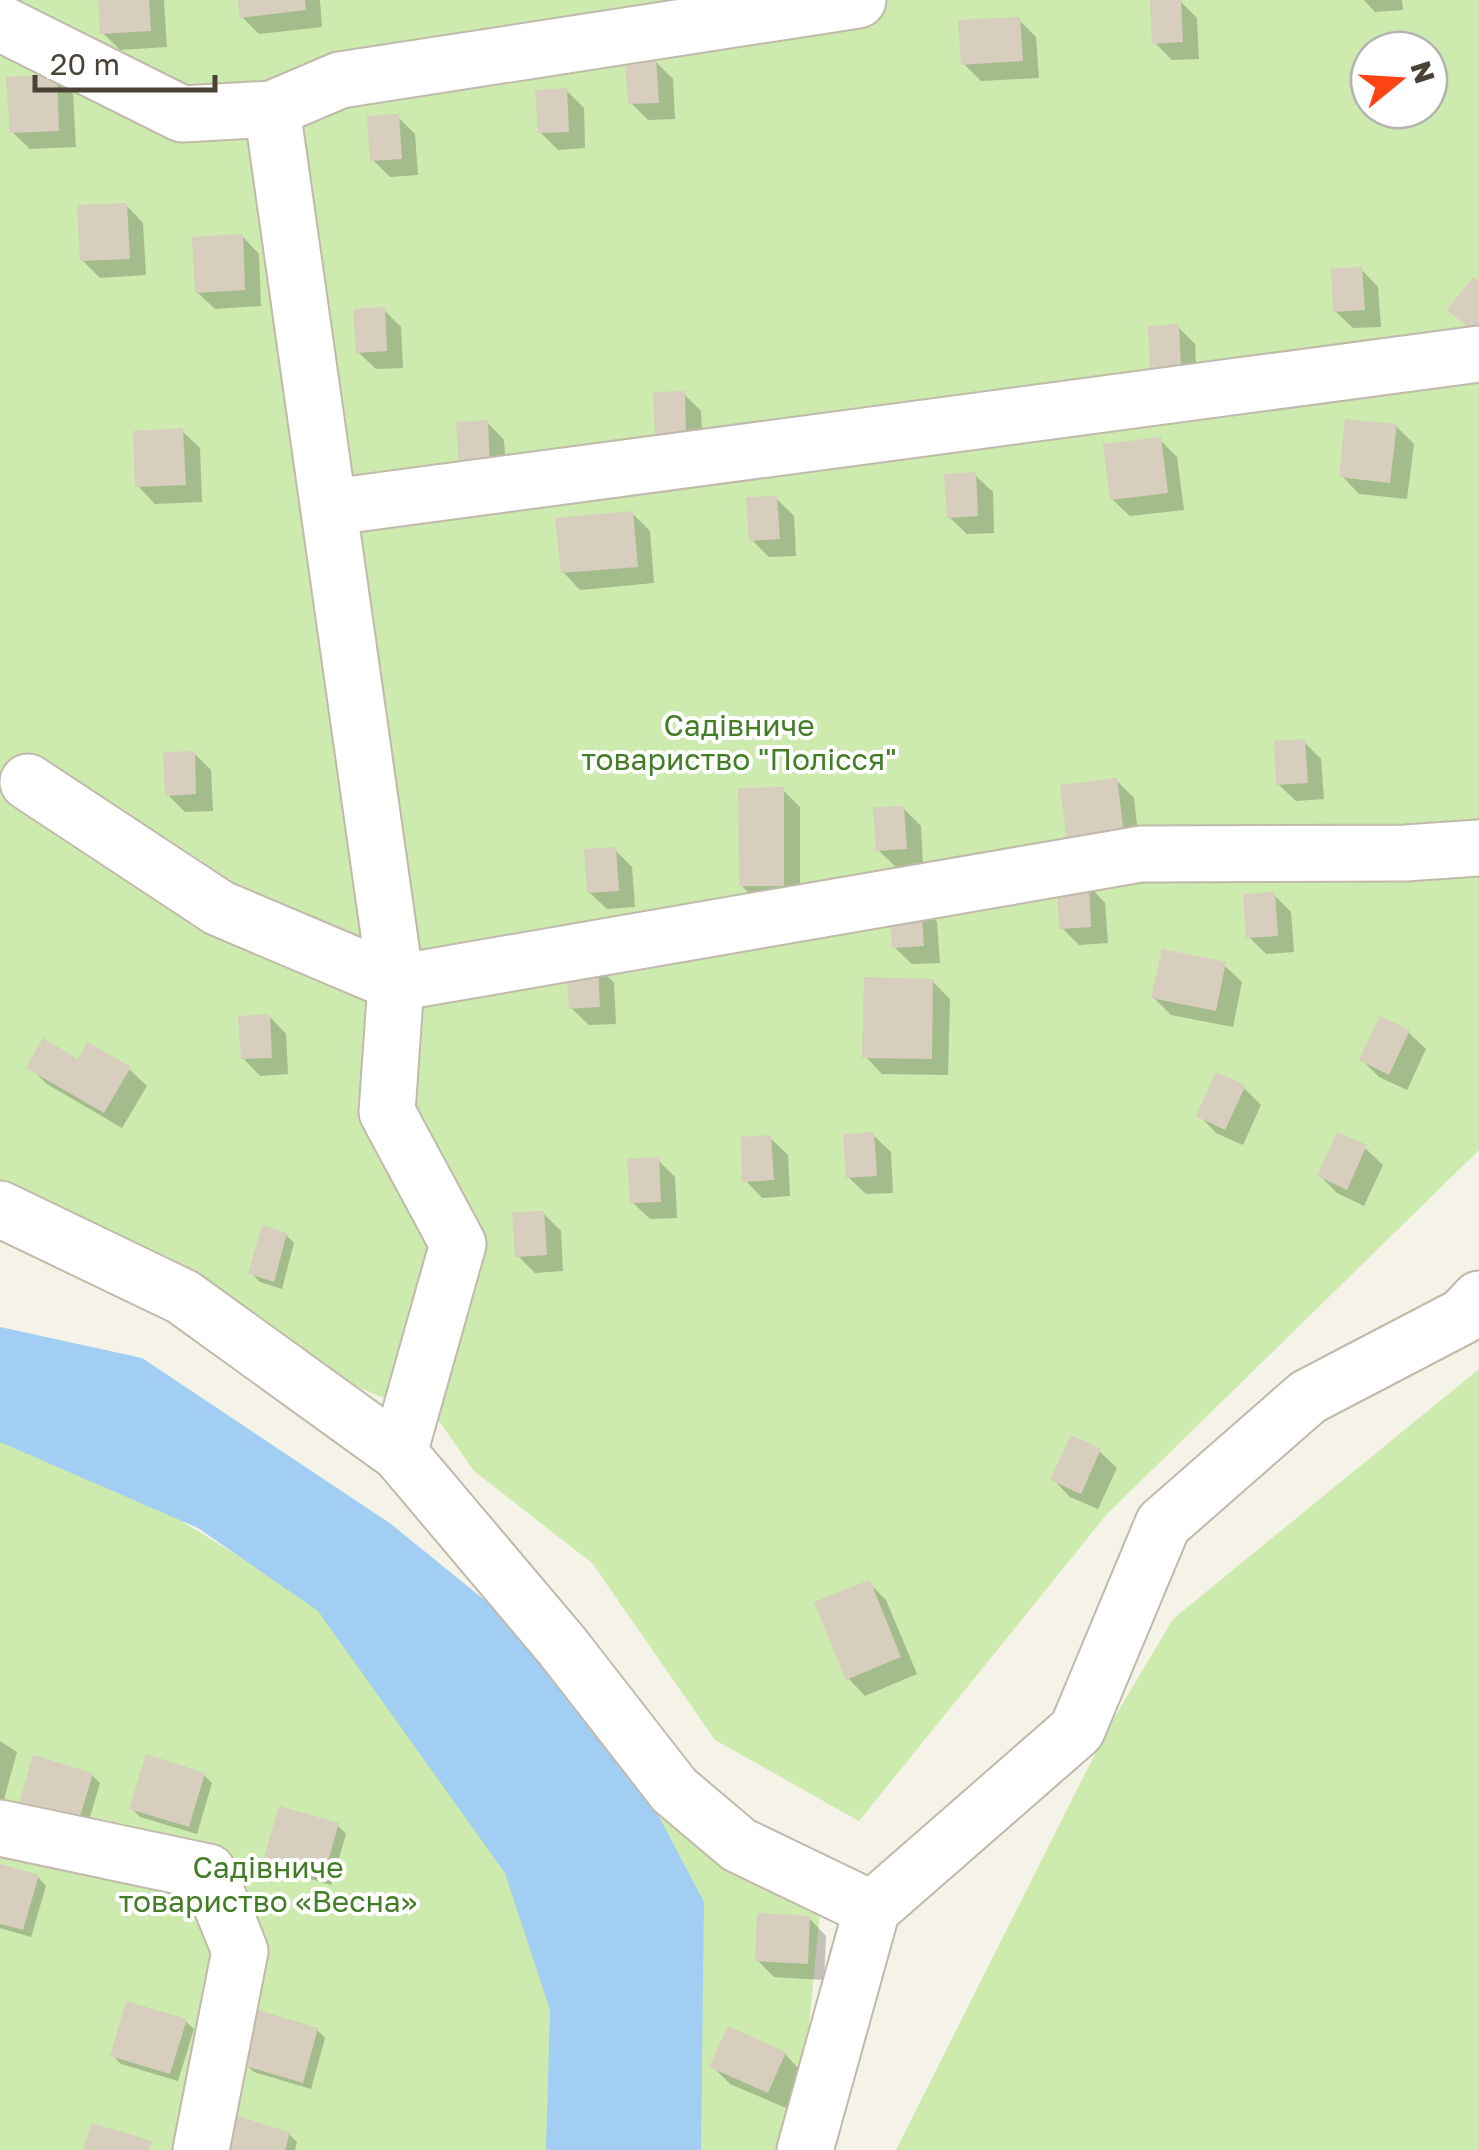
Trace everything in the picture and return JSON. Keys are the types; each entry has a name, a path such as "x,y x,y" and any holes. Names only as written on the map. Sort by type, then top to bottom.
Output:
{"street":[{"path":"0,23 182,114 272,109 340,80 858,0"},
{"path":"272,109 332,507 396,983 386,1112 458,1244 399,1454"},
{"path":"332,507 1479,354"},
{"path":"28,782 219,908 396,983 1141,854 1405,853 1479,848"},
{"path":"0,1209 183,1297 399,1454 562,1646 674,1790 739,1845 872,1909"},
{"path":"806,2150 872,1909 1077,1730 1163,1524 1308,1397 1463,1316 1479,1299"},
{"path":"0,1828 208,1872 240,1951 201,2150"}],"green space":[{"name":"Садівниче товариство \"Полісся\"","path":"0,0 1479,0 1479,1150 1107,1514 859,1821 715,1740 592,1563 474,1471 439,1421 0,1238"},
{"path":"1479,1369 1479,2150 896,2150 1107,1730 1173,1619"},
{"name":"Садівниче товариство «Весна»","path":"0,1410 820,1912 797,2150 0,2150"}],"water":[{"path":"0,1327 142,1358 391,1524 590,1686 704,1902 701,2150 546,2150 550,2010 505,1873 318,1611 198,1528 0,1442"}],"building":[{"path":"98,0 149,0 151,31 100,34"},
{"path":"238,0 305,0 306,10 240,18"},
{"path":"1150,0 1181,0 1183,42 1152,44"},
{"path":"1020,17 1023,61 961,65 958,20"},
{"path":"656,59 659,103 628,104 625,60"},
{"path":"57,74 59,131 10,133 6,77"},
{"path":"567,88 569,132 538,133 535,90"},
{"path":"399,114 402,159 370,161 367,116"},
{"path":"127,203 130,259 80,261 77,205"},
{"path":"243,234 245,290 195,293 192,237"},
{"path":"1362,267 1365,310 1333,312 1331,268"},
{"path":"1473,277 1479,282 1479,336 1447,310"},
{"path":"385,307 387,351 356,353 353,309"},
{"path":"1179,324 1181,368 1150,369 1148,326"},
{"path":"685,391 686,435 655,437 653,392"},
{"path":"1345,419 1397,424 1390,483 1339,477"},
{"path":"488,420 490,464 459,466 456,422"},
{"path":"183,428 186,485 135,487 133,431"},
{"path":"1161,437 1168,493 1110,500 1103,444"},
{"path":"976,472 978,516 947,518 944,474"},
{"path":"777,496 780,539 749,541 746,497"},
{"path":"633,511 638,567 561,573 555,518"},
{"path":"1305,739 1308,783 1276,785 1274,741"},
{"path":"195,751 196,794 165,796 163,752"},
{"path":"1117,778 1124,834 1067,841 1060,785"},
{"path":"784,787 784,886 739,886 738,788"},
{"path":"904,806 907,849 876,851 873,807"},
{"path":"616,847 619,891 587,893 584,849"},
{"path":"1089,883 1091,927 1059,929 1057,885"},
{"path":"1275,892 1278,936 1246,938 1243,894"},
{"path":"921,902 924,946 892,948 889,904"},
{"path":"1162,949 1226,962 1216,1011 1151,998"},
{"path":"598,963 600,1007 569,1009 566,965"},
{"path":"864,977 933,979 932,1059 862,1058"},
{"path":"270,1014 272,1058 241,1059 238,1016"},
{"path":"1380,1016 1410,1030 1389,1075 1359,1060"},
{"path":"43,1038 78,1059 87,1042 131,1067 104,1113 26,1068"},
{"path":"1216,1072 1246,1085 1225,1130 1196,1116"},
{"path":"874,1132 877,1176 846,1178 843,1134"},
{"path":"1337,1132 1367,1145 1347,1190 1317,1176"},
{"path":"771,1135 774,1180 742,1182 741,1137"},
{"path":"659,1157 661,1202 630,1203 627,1159"},
{"path":"544,1211 547,1255 515,1257 512,1212"},
{"path":"262,1225 287,1233 274,1282 248,1274"},
{"path":"1071,1435 1101,1449 1081,1494 1050,1480"},
{"path":"870,1580 901,1657 846,1680 814,1602"},
{"path":"146,1754 205,1773 189,1827 129,1809"},
{"path":"33,1755 93,1773 77,1827 17,1810"},
{"path":"279,1806 339,1823 323,1878 263,1861"},
{"path":"0,1864 39,1875 23,1930 0,1924"},
{"path":"757,1913 810,1916 808,1964 755,1961"},
{"path":"126,2001 187,2019 170,2074 110,2056"},
{"path":"258,2010 318,2028 303,2083 242,2065"},
{"path":"728,2026 786,2052 768,2093 709,2067"},
{"path":"230,2114 290,2132 285,2150 220,2150"},
{"path":"92,2123 152,2141 149,2150 83,2150"}]}
